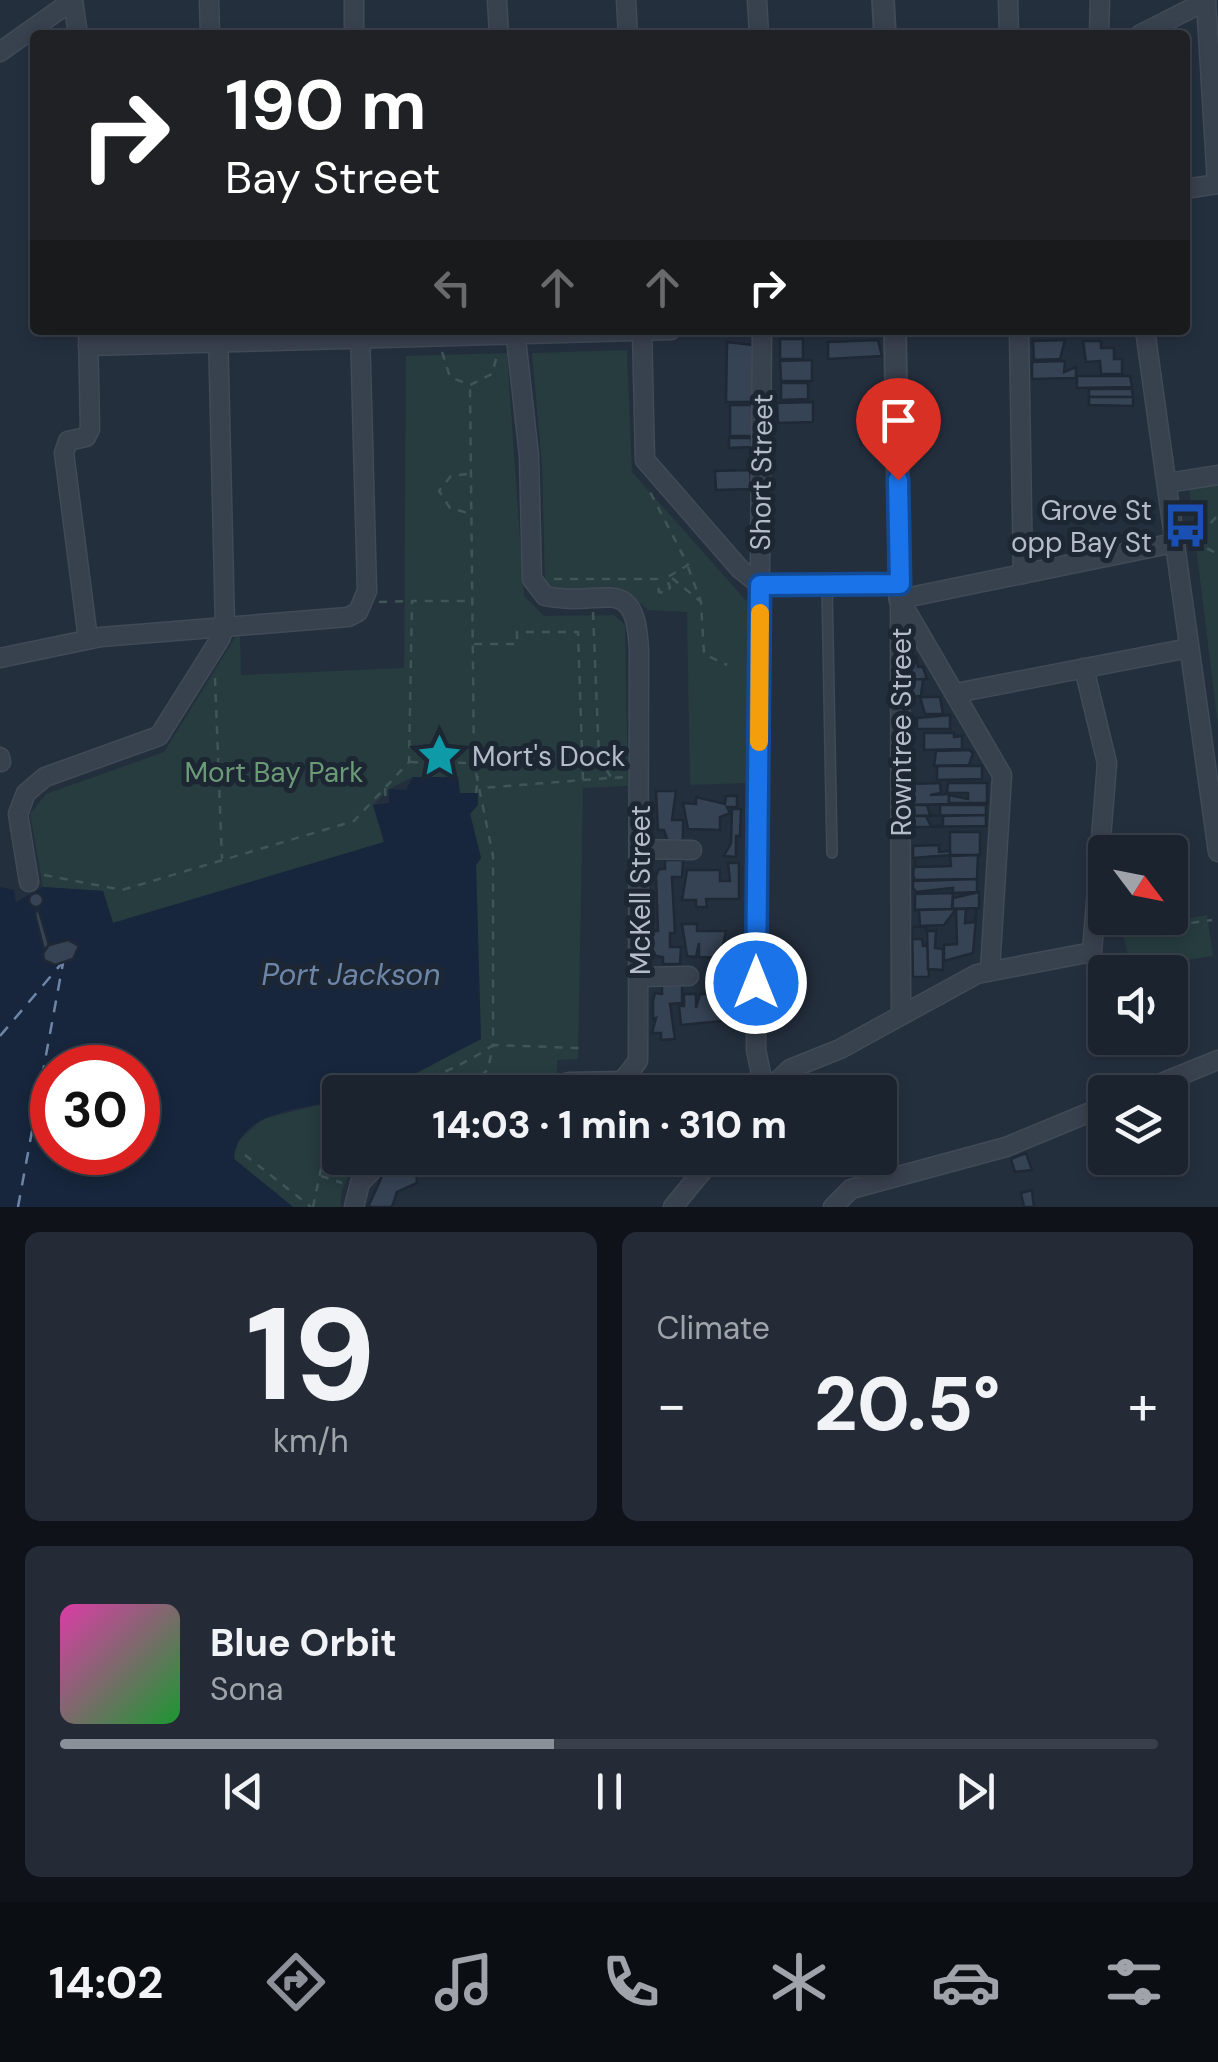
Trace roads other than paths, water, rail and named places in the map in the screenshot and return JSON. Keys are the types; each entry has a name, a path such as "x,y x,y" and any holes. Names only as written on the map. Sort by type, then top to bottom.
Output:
{"street":[{"path":"3,42 73,0 77,30"},
{"path":"209,0 210,30"},
{"path":"354,0 354,30"},
{"path":"497,0 499,30"},
{"path":"626,0 628,30"},
{"path":"758,0 759,30"},
{"path":"883,0 885,30"},
{"path":"1008,0 1010,30"},
{"path":"1100,0 1100,30"},
{"path":"1153,30 1209,9 1217,184 1190,187"},
{"path":"88,639 64,453 68,442 86,436 90,429 88,338 313,335"},
{"path":"0,658 88,639 348,617 358,612 366,600 360,335"},
{"path":"402,335 465,335"},
{"name":"McKell Street","path":"510,335 529,456 532,579 545,596 618,598 636,611 641,777 640,976 638,1060 631,1075"},
{"path":"642,335 645,460 740,569 760,585 826,585 900,592 1023,574 1174,542"},
{"name":"Short Street","path":"761,1075 756,1050 762,335"},
{"name":"Rowntree Street","path":"895,335 902,1014"},
{"path":"1019,335 1023,574"},
{"path":"1145,335 1218,852"},
{"path":"28,878 21,800 45,776 159,736 225,626 219,337"},
{"path":"1167,483 1218,474"},
{"path":"900,592 922,639 1002,775 990,970"},
{"path":"900,640 922,639"},
{"path":"956,693 1190,648"},
{"path":"783,1075 990,970 1094,944 1107,762 1084,668"},
{"path":"640,850 692,850"},
{"path":"640,976 689,976"},
{"path":"1181,1075 1218,1060"},
{"path":"833,1207 850,1189 1006,1147 1088,1113"},
{"path":"673,1207 699,1175"}],"lane":[{"path":"826,585 832,853"}],"water":[{"name":"Port Jackson","path":"413,777 458,777 460,793 478,793 478,805 470,814 481,858 476,865 481,1039 413,1075 322,1075 322,1104 274,1115 247,1131 238,1143 234,1159 293,1207 0,1207 0,887 14,890 16,902 43,887 103,891 113,923 384,842 373,805 389,803 389,789 406,790"}],"place":[{"name":"Grove St opp Bay St","path":"1185,526"},
{"name":"Mort's Dock","path":"439,756"}],"park label":[{"name":"Mort Bay Park","path":"274,772"}]}
